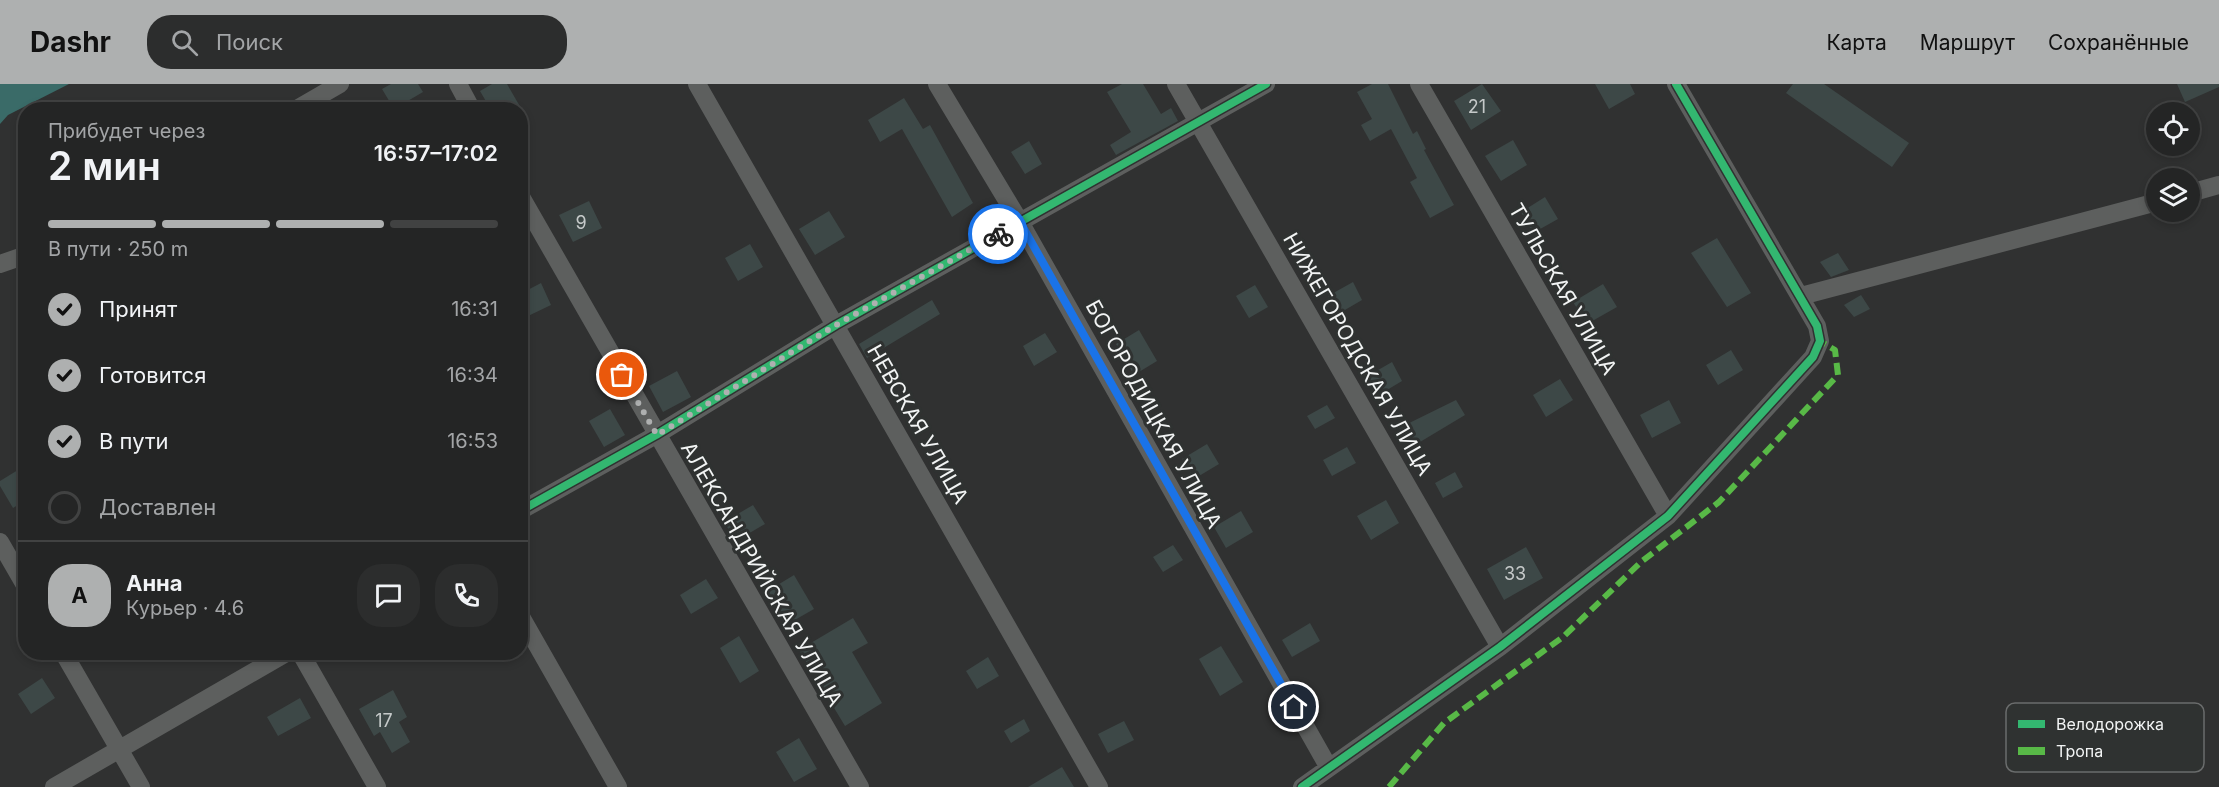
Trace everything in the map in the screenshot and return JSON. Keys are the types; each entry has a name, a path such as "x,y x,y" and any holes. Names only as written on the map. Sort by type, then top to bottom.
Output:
{"street":[{"path":"309,102 340,84"},
{"path":"458,84 468,102"},
{"name":"НЕВСКАЯ УЛИЦА","path":"697,84 1099,787"},
{"name":"БОГОРОДИЦКАЯ УЛИЦА","path":"937,84 1020,222 1329,768"},
{"name":"НИЖЕГОРОДСКАЯ УЛИЦА","path":"1176,84 1500,647"},
{"path":"528,507 657,435 836,325 1266,84"},
{"name":"ТУЛЬСКАЯ УЛИЦА","path":"1419,84 1668,516"},
{"path":"1302,787 1500,647 1668,516 1813,357 1820,341 1817,326 1676,84"},
{"path":"2200,190 2219,185"},
{"path":"1801,296 2146,205"},
{"name":"АЛЕКСАНДРИЙСКАЯ УЛИЦА","path":"528,209 860,787"},
{"path":"0,264 18,258"},
{"path":"0,542 18,572"},
{"path":"528,629 618,787"},
{"path":"68,660 141,787"},
{"path":"54,787 274,660"},
{"path":"305,660 377,787"}],"shaded area":[{"path":"0,84 69,84 34,102 18,102 18,110 8,115 0,124"}],"building":[{"path":"391,84 418,84 423,92 406,102 390,102 382,89"},
{"path":"492,84 507,84 517,102 486,102 480,91"},
{"path":"1122,84 1143,84 1161,114 1171,108 1178,121 1116,155 1110,145 1131,132 1107,92"},
{"path":"1372,84 1388,84 1413,134 1417,131 1426,149 1424,150 1454,205 1430,218 1410,182 1417,178 1391,129 1370,141 1361,125 1372,119 1357,92"},
{"path":"1482,84 1501,111 1471,130 1454,101"},
{"path":"1595,84 1630,84 1635,94 1609,109"},
{"path":"1793,84 1824,84 1909,143 1892,167 1786,93"},
{"path":"2177,84 2219,84 2219,87 2185,102"},
{"path":"904,98 923,129 930,125 973,203 952,217 902,129 880,142 868,120"},
{"path":"1513,140 1527,165 1501,181 1485,156"},
{"path":"1029,141 1042,164 1025,174 1011,152"},
{"path":"1545,197 1558,219 1533,233 1521,212"},
{"path":"589,201 602,228 573,242 559,215"},
{"path":"829,211 845,237 815,255 799,229"},
{"path":"1717,238 1751,293 1727,307 1691,253"},
{"path":"750,244 763,267 738,281 725,258"},
{"path":"1838,253 1849,270 1831,277 1820,262"},
{"path":"1353,282 1362,300 1338,314 1328,296"},
{"path":"541,283 551,305 528,316 528,290"},
{"path":"1603,284 1617,307 1587,324 1573,302"},
{"path":"1255,285 1268,307 1249,318 1236,296"},
{"path":"1861,295 1870,309 1854,317 1844,305"},
{"path":"932,300 940,314 867,358 859,344"},
{"path":"1139,330 1157,361 1134,375 1116,344"},
{"path":"1045,333 1057,352 1034,366 1023,346"},
{"path":"1731,350 1743,370 1718,385 1706,365"},
{"path":"1392,362 1402,381 1377,396 1366,377"},
{"path":"677,371 691,397 663,412 649,386"},
{"path":"1560,379 1573,400 1546,417 1533,395"},
{"path":"1456,400 1465,415 1410,448 1399,428"},
{"path":"1669,400 1681,423 1652,438 1640,415"},
{"path":"1327,405 1335,418 1315,429 1307,416"},
{"path":"610,409 625,435 604,447 589,421"},
{"path":"1207,444 1219,464 1194,479 1182,459"},
{"path":"1347,447 1356,463 1332,476 1323,460"},
{"path":"18,470 18,505 13,508 0,486 0,481"},
{"path":"1455,472 1463,487 1443,498 1435,483"},
{"path":"1386,500 1399,523 1371,540 1357,516"},
{"path":"753,505 765,524 736,541 724,522"},
{"path":"1241,511 1253,532 1226,548 1214,527"},
{"path":"1173,545 1183,560 1163,572 1153,557"},
{"path":"1526,547 1543,578 1504,600 1487,569"},
{"path":"794,575 814,609 786,625 766,592"},
{"path":"706,579 718,598 691,614 680,595"},
{"path":"853,618 868,643 852,652 882,703 845,726 799,650"},
{"path":"1310,623 1320,641 1292,657 1282,640"},
{"path":"739,636 759,671 740,683 720,648"},
{"path":"1221,646 1243,682 1220,696 1199,659"},
{"path":"988,657 999,676 977,689 966,671"},
{"path":"42,678 55,698 31,714 18,694"},
{"path":"393,690 407,717 399,722 410,742 392,753 380,732 374,736 359,709"},
{"path":"300,698 311,718 278,736 267,717"},
{"path":"1024,719 1030,731 1011,743 1004,731"},
{"path":"1124,721 1134,740 1108,753 1098,734"},
{"path":"799,738 817,769 794,782 776,752"},
{"path":"1062,767 1074,787 1028,787"}],"marked path":[{"path":"1389,787 1444,723 1563,637 1641,562 1719,502 1838,375 1835,350 1820,341"}],"cycle path":[{"path":"528,507 656,435 836,325 1266,84"},
{"path":"1302,787 1500,647 1668,516 1813,357 1820,341 1817,326 1676,84"}],"way so far":[{"path":"622,375 657,435 836,325 998,234"}],"route":[{"path":"998,234 1020,222 1294,707"}]}
